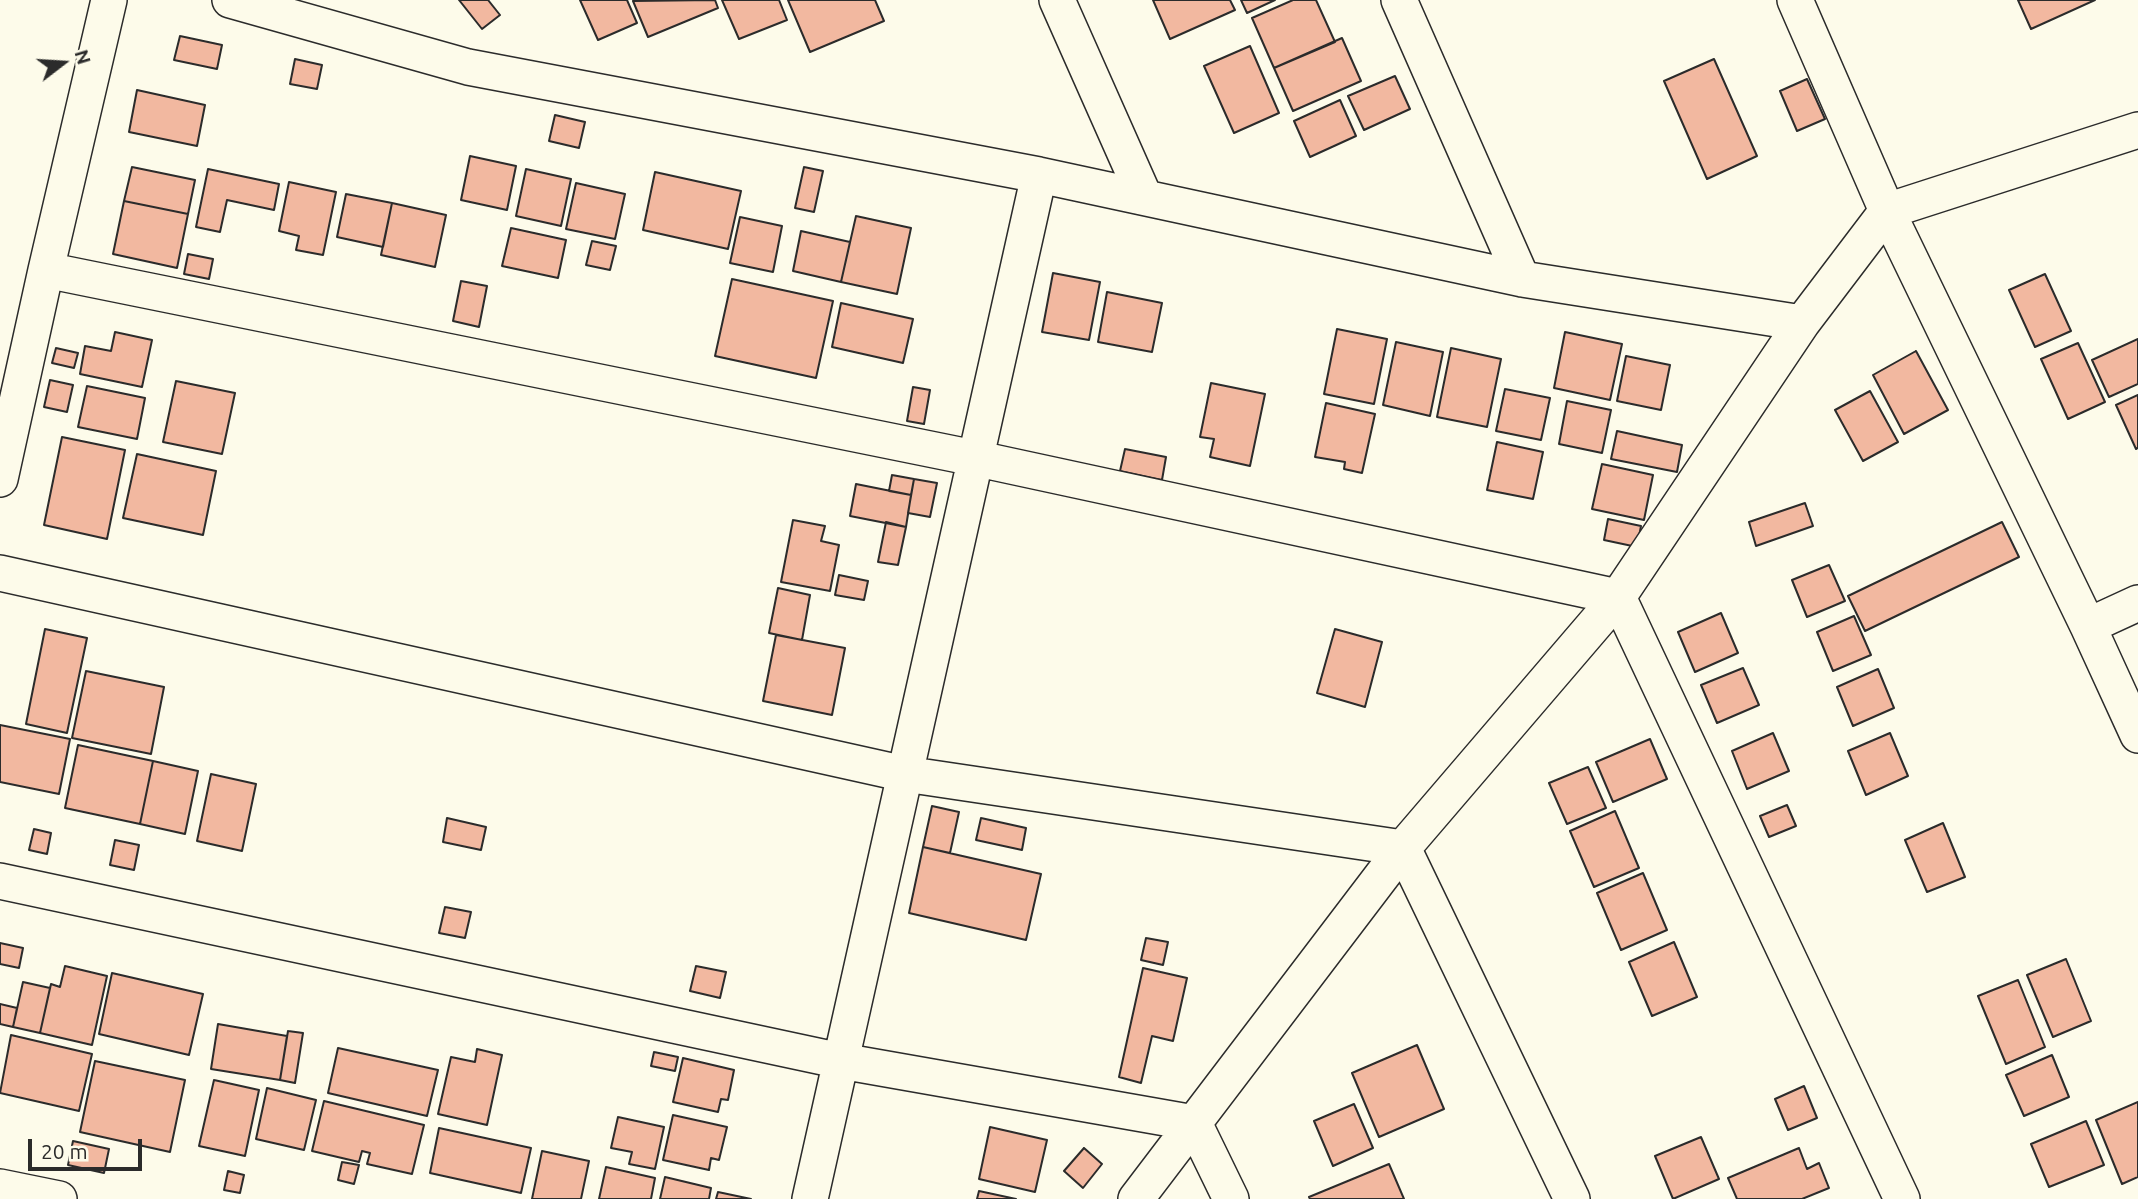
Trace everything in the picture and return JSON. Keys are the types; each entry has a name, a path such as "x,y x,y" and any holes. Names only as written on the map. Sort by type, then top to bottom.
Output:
{"street":[{"path":"0,479 109,0"},
{"path":"234,0 468,66 1144,196 1522,279 1802,323"},
{"path":"1056,0 1144,196"},
{"path":"1399,0 1522,279"},
{"path":"1795,0 1887,211 2138,735"},
{"path":"1136,1199 1403,848 1618,597 1802,323 1887,211 2138,130"},
{"path":"810,1199 1039,175"},
{"path":"46,270 974,458 1618,597"},
{"path":"0,573 905,774 1403,848"},
{"path":"1618,597 1902,1199"},
{"path":"2088,626 2138,603"},
{"path":"1403,848 1572,1199"},
{"path":"0,881 841,1061 1194,1123"},
{"path":"1194,1123 1231,1199"},
{"path":"0,1187 60,1199"}],"building":[{"path":"459,0 488,0 500,15 482,29"},
{"path":"580,0 627,0 637,23 598,40"},
{"path":"715,0 718,8 648,37 633,1"},
{"path":"722,0 779,0 787,20 739,39"},
{"path":"788,0 875,0 884,21 810,52"},
{"path":"1153,0 1230,0 1235,10 1170,39"},
{"path":"1241,0 1275,0 1247,13"},
{"path":"1293,0 1316,0 1335,42 1274,68 1252,18"},
{"path":"2018,0 2095,0 2031,29"},
{"path":"180,36 222,45 217,69 174,60"},
{"path":"1342,38 1361,81 1293,111 1274,68"},
{"path":"1250,46 1279,113 1234,133 1204,66"},
{"path":"295,59 322,65 317,89 290,84"},
{"path":"1714,59 1757,156 1707,179 1664,81"},
{"path":"1395,76 1410,109 1364,130 1348,96"},
{"path":"1807,79 1825,119 1797,131 1780,91"},
{"path":"137,90 205,105 197,146 129,132"},
{"path":"1340,100 1356,136 1310,157 1294,121"},
{"path":"555,115 585,122 579,148 549,141"},
{"path":"470,156 516,166 507,210 461,200"},
{"path":"132,167 195,180 188,214 124,201"},
{"path":"804,167 823,171 814,212 795,208"},
{"path":"208,169 279,184 274,210 227,200 220,232 196,227"},
{"path":"526,169 571,179 561,226 516,216"},
{"path":"655,172 741,191 728,249 643,230"},
{"path":"289,182 336,192 323,255 296,250 299,236 279,231"},
{"path":"576,183 625,194 615,239 566,229"},
{"path":"346,194 392,203 383,247 337,237"},
{"path":"124,201 188,214 177,268 113,254"},
{"path":"392,203 446,215 435,267 381,255"},
{"path":"856,216 911,228 897,294 841,282"},
{"path":"740,217 782,226 773,272 730,263"},
{"path":"511,228 566,240 558,278 502,266"},
{"path":"801,231 850,242 841,282 793,271"},
{"path":"592,241 616,246 610,270 586,265"},
{"path":"188,254 213,259 209,279 184,274"},
{"path":"1053,273 1100,282 1089,340 1042,332"},
{"path":"2045,274 2071,331 2035,347 2009,290"},
{"path":"732,279 833,301 816,378 715,356"},
{"path":"461,281 487,286 479,327 453,321"},
{"path":"1107,292 1162,303 1152,352 1098,342"},
{"path":"841,303 913,319 903,363 832,347"},
{"path":"1337,329 1387,339 1374,404 1324,394"},
{"path":"115,332 152,340 142,387 80,374 85,346 111,351"},
{"path":"1565,332 1622,344 1610,400 1554,388"},
{"path":"2138,339 2138,384 2109,397 2092,360"},
{"path":"1396,342 1443,352 1430,416 1383,405"},
{"path":"2078,343 2105,402 2068,419 2041,359"},
{"path":"56,348 78,353 74,368 52,363"},
{"path":"1451,348 1501,359 1487,427 1437,417"},
{"path":"1916,351 1948,410 1904,434 1873,375"},
{"path":"1626,356 1670,365 1661,410 1617,401"},
{"path":"50,380 73,385 67,412 44,407"},
{"path":"176,381 235,393 222,454 163,442"},
{"path":"1211,383 1265,394 1250,466 1210,457 1214,439 1200,437"},
{"path":"87,386 145,398 137,439 78,427"},
{"path":"913,387 930,390 924,424 907,421"},
{"path":"1505,389 1550,398 1541,440 1496,431"},
{"path":"1870,391 1898,442 1863,461 1835,410"},
{"path":"2138,395 2138,448 2136,449 2116,405"},
{"path":"1567,401 1611,410 1602,453 1559,444"},
{"path":"1326,403 1375,414 1362,473 1344,469 1345,462 1315,457"},
{"path":"1617,431 1682,445 1677,472 1611,459"},
{"path":"62,437 125,450 107,539 44,525"},
{"path":"1497,442 1543,452 1533,499 1487,490"},
{"path":"1125,449 1166,457 1162,480 1120,471"},
{"path":"137,454 216,471 203,535 123,518"},
{"path":"1602,464 1653,475 1644,520 1592,509"},
{"path":"892,475 914,479 911,495 889,491"},
{"path":"914,479 937,483 930,517 908,513"},
{"path":"856,484 911,495 906,527 850,516"},
{"path":"1805,503 1813,526 1756,546 1749,522"},
{"path":"1608,519 1641,526 1637,547 1604,540"},
{"path":"793,520 825,526 821,541 839,545 830,591 781,582"},
{"path":"886,522 906,527 898,565 878,562"},
{"path":"2002,522 2019,557 1865,631 1848,596"},
{"path":"1829,565 1845,601 1807,617 1792,580"},
{"path":"839,575 868,581 864,600 835,595"},
{"path":"778,588 810,595 802,640 769,633"},
{"path":"1721,613 1738,653 1695,672 1678,632"},
{"path":"1854,616 1871,655 1833,671 1817,632"},
{"path":"45,629 87,638 67,733 26,724"},
{"path":"1335,629 1382,642 1365,707 1317,693"},
{"path":"776,635 845,648 832,715 763,701"},
{"path":"1743,668 1759,705 1717,723 1701,685"},
{"path":"1878,669 1894,708 1853,726 1837,687"},
{"path":"86,671 164,687 151,754 72,738"},
{"path":"0,725 70,739 59,794 0,782"},
{"path":"1773,733 1789,771 1747,789 1732,751"},
{"path":"1890,733 1908,776 1866,795 1848,751"},
{"path":"1650,739 1667,779 1613,802 1596,762"},
{"path":"78,745 153,761 140,824 65,808"},
{"path":"153,761 198,771 185,834 140,824"},
{"path":"1588,767 1606,808 1567,824 1549,783"},
{"path":"211,774 256,784 242,851 197,841"},
{"path":"1787,805 1796,826 1769,837 1760,816"},
{"path":"932,806 959,812 950,853 923,847"},
{"path":"1615,811 1639,868 1594,887 1570,831"},
{"path":"447,818 486,827 481,850 443,842"},
{"path":"981,818 1026,828 1022,850 976,840"},
{"path":"1943,823 1965,877 1927,892 1905,840"},
{"path":"34,829 51,833 47,854 29,850"},
{"path":"115,840 139,845 134,870 110,865"},
{"path":"923,847 1041,874 1026,940 909,913"},
{"path":"1643,873 1667,930 1621,950 1597,893"},
{"path":"445,907 471,912 465,938 439,933"},
{"path":"1146,938 1168,942 1163,965 1141,960"},
{"path":"1674,942 1697,997 1652,1016 1629,962"},
{"path":"0,943 23,948 19,968 0,964"},
{"path":"2066,959 2091,1021 2053,1037 2027,975"},
{"path":"65,966 107,976 92,1045 40,1033 51,984 60,987"},
{"path":"696,966 726,972 720,998 690,991"},
{"path":"1143,968 1187,978 1173,1041 1152,1036 1141,1083 1119,1077"},
{"path":"112,973 203,994 189,1055 99,1034"},
{"path":"2018,980 2045,1047 2006,1064 1978,996"},
{"path":"23,982 50,988 40,1033 13,1027"},
{"path":"0,1004 17,1008 13,1027 0,1024"},
{"path":"218,1024 287,1036 280,1080 211,1069"},
{"path":"288,1031 303,1033 295,1083 280,1080"},
{"path":"11,1035 92,1054 79,1111 0,1093"},
{"path":"1417,1045 1444,1109 1379,1137 1352,1073"},
{"path":"338,1048 438,1070 427,1116 328,1093"},
{"path":"477,1049 502,1055 487,1125 438,1114 451,1057 475,1062"},
{"path":"654,1052 678,1057 675,1071 651,1066"},
{"path":"2052,1055 2069,1097 2024,1116 2006,1075"},
{"path":"683,1058 734,1070 728,1100 721,1099 718,1112 673,1102"},
{"path":"95,1061 185,1080 170,1152 80,1132"},
{"path":"214,1080 259,1090 245,1156 199,1146"},
{"path":"1804,1086 1817,1118 1788,1130 1775,1099"},
{"path":"267,1088 316,1100 304,1150 256,1139"},
{"path":"324,1101 424,1125 412,1174 367,1164 370,1153 362,1151 359,1162 312,1151"},
{"path":"2138,1102 2138,1177 2122,1184 2096,1120"},
{"path":"1354,1104 1373,1148 1333,1166 1314,1121"},
{"path":"673,1115 727,1127 719,1160 711,1158 709,1170 663,1160"},
{"path":"618,1117 664,1127 655,1169 629,1164 632,1152 611,1148"},
{"path":"2086,1121 2104,1165 2049,1187 2031,1144"},
{"path":"990,1127 1047,1140 1035,1192 979,1179"},
{"path":"439,1128 531,1148 521,1193 430,1173"},
{"path":"1701,1137 1719,1179 1673,1199 1655,1156"},
{"path":"73,1141 109,1149 104,1173 68,1165"},
{"path":"1084,1148 1102,1164 1083,1188 1064,1171"},
{"path":"1799,1148 1807,1169 1819,1163 1829,1188 1802,1199 1737,1199 1728,1178"},
{"path":"542,1151 589,1161 581,1199 532,1199"},
{"path":"342,1162 359,1165 354,1184 338,1180"},
{"path":"1389,1164 1404,1199 1309,1197"},
{"path":"606,1167 655,1178 651,1199 599,1199"},
{"path":"228,1171 244,1175 240,1193 224,1190"},
{"path":"665,1177 711,1188 709,1199 660,1199"},
{"path":"979,1191 1016,1199 977,1199"},
{"path":"718,1192 751,1199 716,1199"}]}
